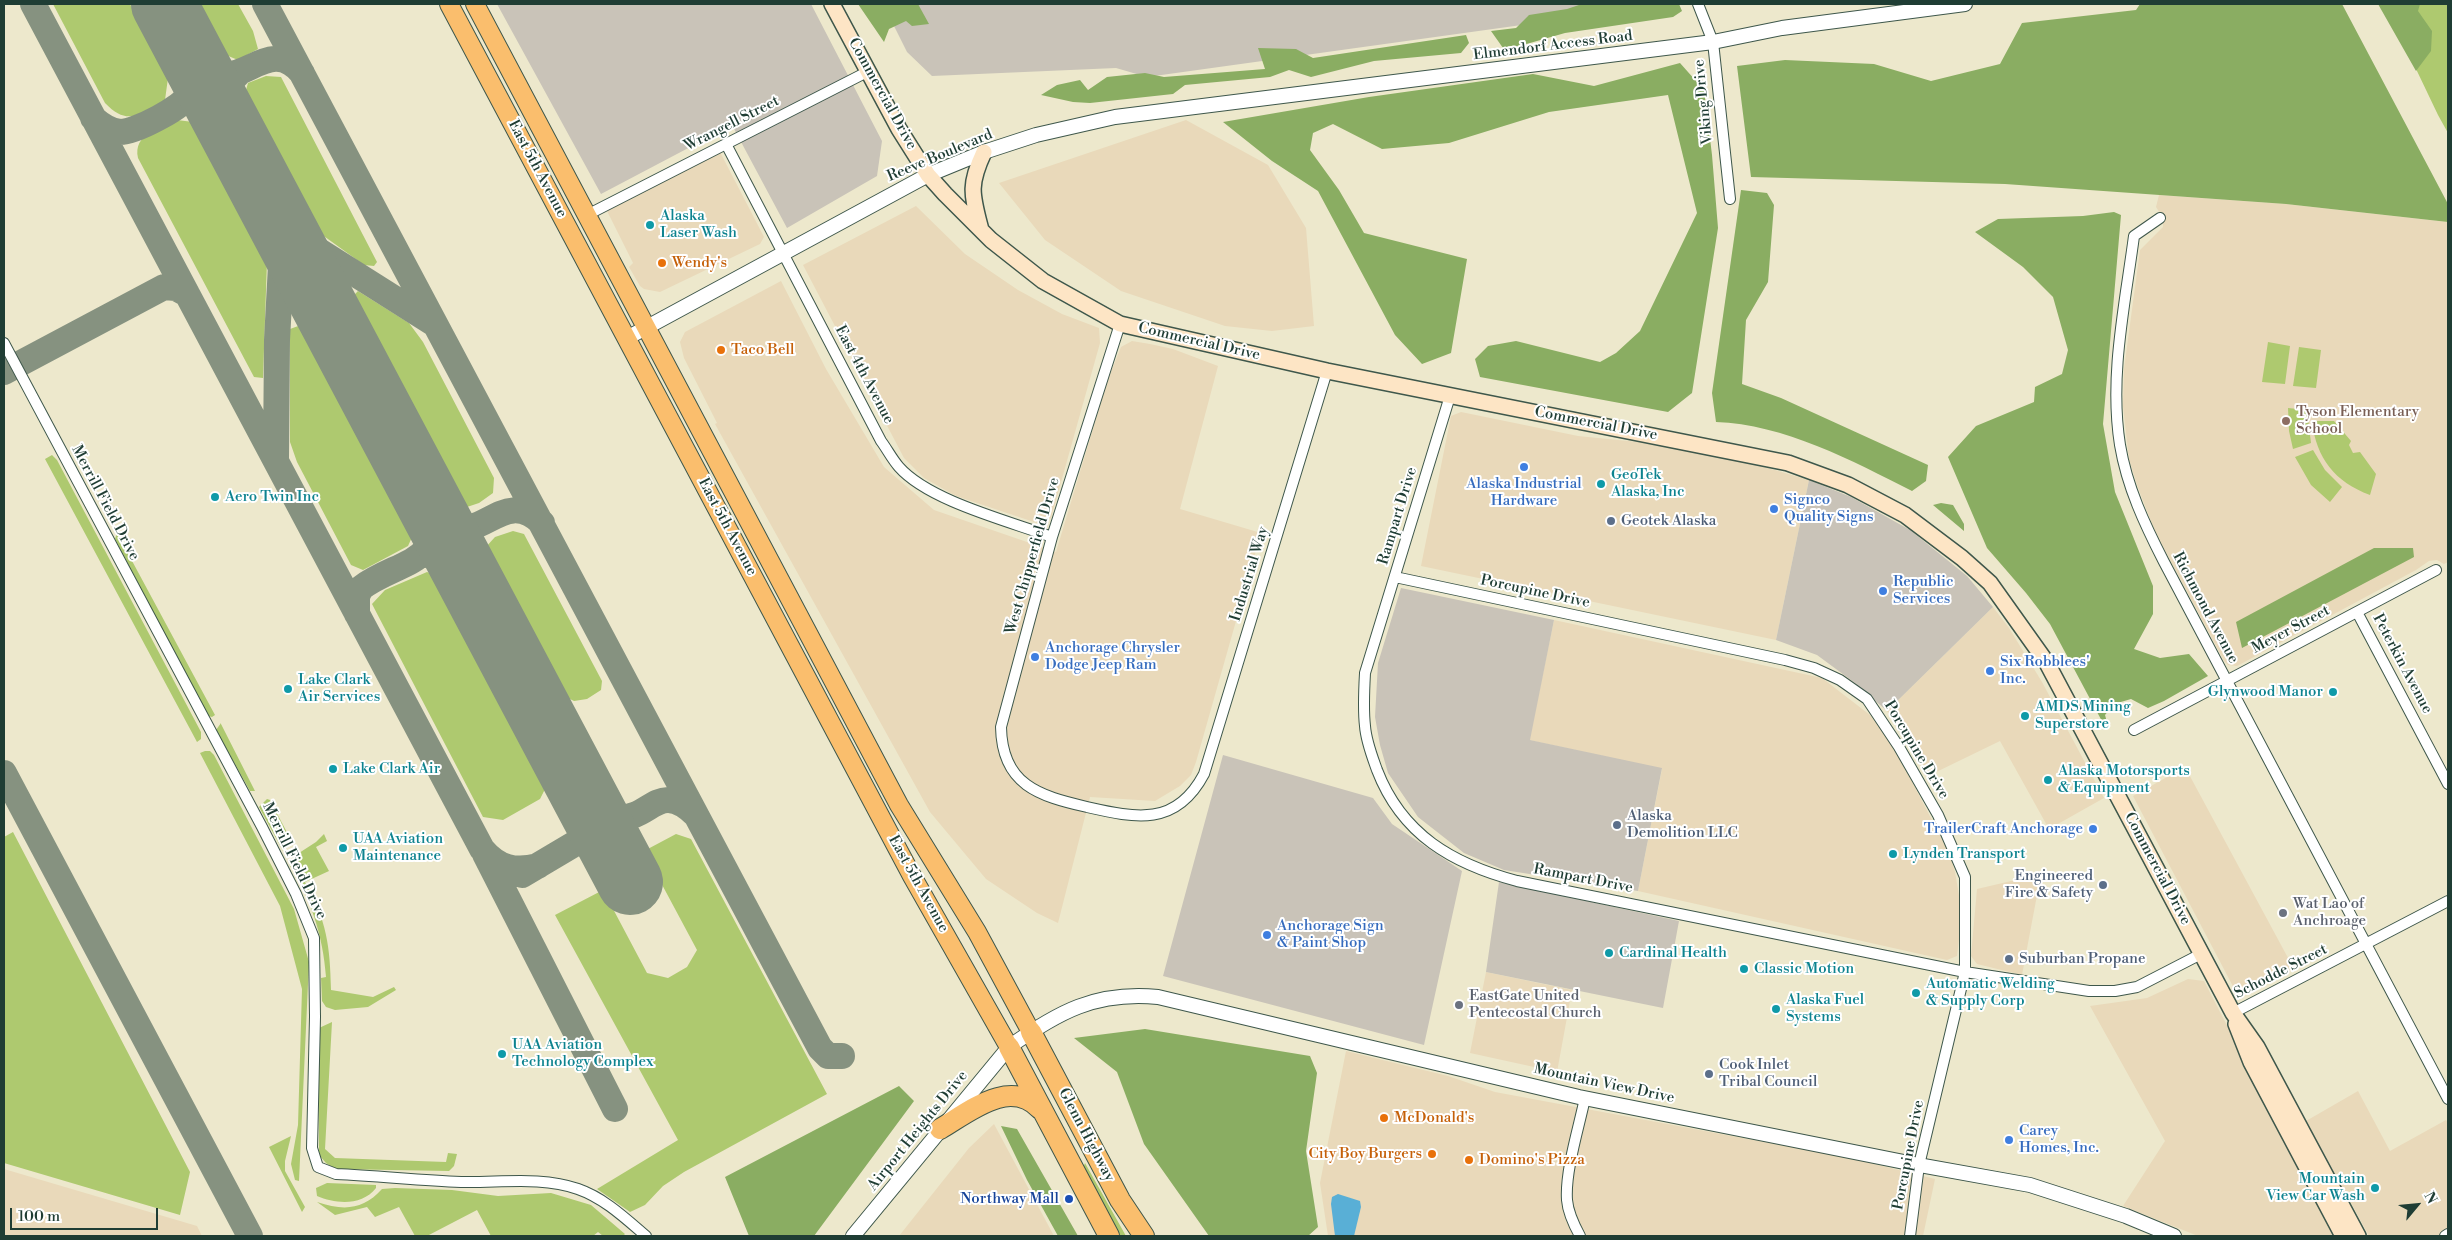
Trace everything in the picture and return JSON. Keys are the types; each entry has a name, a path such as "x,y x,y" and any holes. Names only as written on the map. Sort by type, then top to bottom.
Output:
{"highway":[{"name":"East 5th Avenue","path":"449,4 912,876 1009,1047"},
{"name":"East 5th Avenue","path":"475,4 899,805 977,932 1031,1032"},
{"name":"Glenn Highway","path":"1031,1032 1120,1200 1144,1236"},
{"name":"Glenn Highway","path":"1009,1047 1109,1236"},
{"path":"940,1129 988,1101 1000,1097 1023,1096 1032,1101 1042,1112"}],"main road":[{"name":"Commercial Drive","path":"832,4 899,129 928,175 982,232 1043,281 1120,324 1327,371 1788,463 1848,485 1905,515 1962,558 1990,584 2047,663 2233,1013 2259,1052 2358,1236"},
{"path":"982,232 972,196 976,170 984,152"},
{"name":"Commercial Drive","path":"2233,1013 2239,1035 2251,1062 2342,1236"}],"street":[{"name":"Viking Drive","path":"1698,4 1713,42 1730,199"},
{"name":"Elmendorf Access Road","path":"1326,89 1713,42 1782,28 1965,4"},
{"name":"Wrangell Street","path":"587,215 868,72"},
{"name":"Reeve Boulevard","path":"627,338 928,175 984,152 1036,135 1115,116 1326,89"},
{"name":"East 4th Avenue","path":"726,144 881,441 899,467 921,485 952,501 1052,537"},
{"name":"Richmond Avenue","path":"2160,218 2134,236 2118,356 2116,401 2120,445 2129,484 2143,520 2227,682 2448,1099"},
{"name":"West Chipperfield Drive","path":"1032,790 1017,775 1009,763 1001,739 1001,727 1052,537 1120,324"},
{"name":"Merrill Field Drive","path":"4,343 262,827 296,894 314,938 315,1017 312,1148 318,1167 336,1174 460,1182 540,1182 564,1184 578,1188 603,1201 646,1236"},
{"name":"Industrial Way","path":"1032,790 1047,798 1139,817 1172,808 1198,785 1208,765 1327,371"},
{"name":"Rampart Drive","path":"1450,396 1365,673 1365,727 1371,756 1383,786 1399,812 1420,834 1440,850 1464,862 1517,881 1965,972 2089,991 2115,991 2137,987 2201,954"},
{"name":"Meyer Street","path":"2134,730 2436,570"},
{"name":"Porcupine Drive","path":"1395,577 1785,660 1814,668 1840,680 1867,699 1898,745 1938,815 1965,877 1965,972 1919,1165 1910,1236"},
{"name":"Peterkin Avenue","path":"2357,612 2448,784"},
{"name":"Schodde Street","path":"2233,1013 2448,901"},
{"name":"Mountain View Drive","path":"1009,1047 1031,1032 1080,1005 1103,998 1133,995 1158,997 1585,1098 1919,1165 2030,1184 2126,1216 2174,1236"},
{"name":"Airport Heights Drive","path":"853,1236 1009,1047"},
{"path":"1580,1236 1570,1216 1567,1199 1568,1180 1585,1098"}],"shaded area":[{"path":"497,4 811,4 882,141 877,176 787,228 732,125 601,194"},
{"path":"883,4 1673,4 1147,77 1116,68 932,76 907,52"},
{"path":"1186,120 1268,165 1306,228 1314,326 1272,331 1225,326 1121,291 1045,240 999,183"},
{"path":"720,152 764,237 760,244 660,292 644,289 640,286 629,267 633,263 607,211"},
{"name":"Tyson Elementary School","path":"2159,195 2286,204 2448,222 2448,562 2444,564 2437,560 2429,561 2416,570 2237,666 2228,665 2224,661 2155,532 2129,459 2123,406 2124,369 2140,250 2163,227 2163,218 2156,207"},
{"path":"916,206 965,254 1018,290 1062,314 1099,328 1100,343 1051,518 1040,524 956,496 924,478 904,458 803,265"},
{"name":"Anchorage Chrysler Dodge Jeep Ram","path":"781,281 826,369 884,467 934,510 1056,552 1107,382 1121,347 1132,341 1150,344 1173,349 1218,366 1180,509 1261,533 1196,762 1191,775 1180,786 1155,801 1090,797 1058,923 1037,913 986,879 930,812 715,424 717,423 684,358 680,342 685,332"},
{"path":"1461,412 1578,436 1638,442 1754,464 1809,480 1776,640 1421,566 1451,416"},
{"name":"Republic Services","path":"1809,480 1851,497 1910,530 1967,576 1993,607 1887,711 1855,683 1817,655 1776,640"},
{"path":"1401,588 1554,620 1530,740 1662,768 1638,891 1504,870 1464,853 1418,817 1388,773 1375,717 1378,663"},
{"path":"1993,607 2009,628 2042,682 2104,798 2049,829 2000,741 1928,776 1887,711"},
{"name":"Lynden Transport","path":"1554,620 1822,678 1870,715 1893,745 1949,853 1955,872 1960,901 1961,923 1957,956 1947,960 1638,891 1662,769 1529,740"},
{"path":"1223,755 1373,798 1392,824 1462,871 1424,1045 1163,976"},
{"path":"2185,767 2294,969 2245,995 2237,994 2133,796"},
{"name":"Suburban Propane","path":"2041,874 2022,975 1977,964 1971,956 1977,889"},
{"name":"Cardinal Health","path":"1499,882 1679,921 1663,1008 1486,972"},
{"path":"1486,972 1572,990 1557,1072 1470,1053"},
{"path":"2188,979 2204,981 2336,1236 2198,1236 2123,1206 2165,1141 2090,1006 2147,998"},
{"path":"1346,1051 1448,1076 1495,1092 1850,1158 1935,1179 1923,1236 1328,1236 1320,1183"},
{"path":"2358,1091 2390,1151 2446,1120 2448,1123 2448,1236 2369,1236 2306,1121"},
{"name":"Northway Mall","path":"994,1124 1054,1236 899,1236 969,1148"},
{"path":"4,1169 197,1226 202,1236 4,1236"}],"green space":[{"path":"53,4 130,4 168,78 165,100 134,116 121,115 113,110 105,103"},
{"path":"195,4 238,4 253,31 258,49 238,60 221,53"},
{"path":"858,4 918,4 929,24 912,26 906,21 889,29 884,42"},
{"path":"1582,4 1679,4 1682,11 1673,17 1565,33 1516,47 1503,48 1491,31 1516,28 1529,15 1567,9"},
{"path":"2140,4 2342,4 2448,204 2448,222 2286,204 2005,184 1751,177 1737,66 1785,60 1874,64 1931,81 2000,64 2022,23 2136,10"},
{"path":"2378,4 2420,4 2418,11 2432,31 2431,51 2416,71"},
{"path":"2385,4 2448,4 2448,133 2438,115"},
{"path":"1466,35 1469,43 1461,53 1374,61 1311,77 1289,70 1270,77 1185,85 1173,94 1090,103 1073,102 1041,95 1057,85 1080,80 1088,90 1107,77 1145,73 1164,77 1265,69 1258,48 1296,49 1313,58"},
{"path":"1680,63 1704,90 1718,228 1692,393 1668,412 1480,377 1475,359 1488,346 1516,341 1600,362 1616,353 1640,331 1697,213 1668,95 1549,112 1449,143 1382,149 1333,124 1313,133 1310,150 1339,190 1364,233 1467,259 1451,353 1422,364 1395,335 1318,191 1272,161 1223,122 1369,97 1533,74 1594,86"},
{"path":"266,76 281,77 377,262 374,266 364,265 314,229 244,97 248,83"},
{"path":"177,120 193,122 267,261 263,378 254,377 138,158 139,143 143,138 155,129"},
{"path":"1741,190 1767,193 1774,205 1768,282 1746,320 1742,384 1781,398 1928,465 1926,481 1912,491 1842,457 1792,437 1767,429 1716,422 1712,393"},
{"path":"2114,212 2121,215 2103,424 2115,492 2153,586 2153,614 2134,649 2160,658 2189,654 2208,676 2148,708 2131,699 2114,704 2105,715 2108,726 2104,725 2050,624 1987,548 1948,457 1976,426 2034,402 2035,387 2062,374 2068,350 2053,297 2023,267 1975,232 1998,219 2083,216"},
{"path":"358,291 409,323 423,342 494,478 493,493 479,503 467,507 459,502 353,296"},
{"path":"301,325 413,535 408,546 363,570 351,565 297,462 290,442 290,329"},
{"path":"2268,342 2290,346 2285,384 2262,382"},
{"path":"2299,347 2321,350 2316,388 2293,386"},
{"path":"2288,408 2307,410 2311,443 2293,449 2289,431"},
{"path":"2312,421 2334,421 2351,441 2349,445 2353,453 2360,452 2376,474 2370,495 2347,483 2329,467 2318,446"},
{"path":"2313,450 2325,470 2342,487 2330,502 2311,485 2295,457"},
{"path":"52,455 57,460 201,732 201,739 197,742 45,459"},
{"path":"1941,503 1953,505 1964,524 1964,531 1933,505"},
{"path":"513,531 524,534 602,681 601,690 587,699 574,701 562,695 488,559 485,548 495,537"},
{"path":"117,533 215,715 212,717 208,716 115,539"},
{"path":"2374,548 2413,548 2414,557 2242,648 2236,622"},
{"path":"427,572 440,577 547,785 540,799 503,820 483,817 372,604 385,590"},
{"path":"221,723 255,791 250,791 216,730"},
{"path":"210,751 214,755 294,909 309,962 299,1181 295,1180 291,1164 298,1125 302,989 280,906 200,753"},
{"path":"267,799 270,800 292,842 283,851 259,807"},
{"path":"13,832 190,1172 180,1215 4,1163 4,837"},
{"path":"324,834 327,841 316,847 329,871 305,882 318,909 326,934 330,960 331,990 373,997 394,987 396,990 368,1007 335,1010 326,1007 322,1001 321,978 326,977 319,932 310,904 289,864 299,853 316,842"},
{"path":"676,834 691,839 827,1094 684,1172 663,1186 645,1205 630,1212 597,1189 678,1140 555,915 603,890 647,973 668,978 687,967 697,950 644,851"},
{"path":"332,1022 325,1149 335,1158 446,1162 448,1153 457,1154 454,1166 449,1171 335,1169 319,1155 319,1028"},
{"path":"1145,1029 1310,1056 1317,1073 1306,1151 1318,1227 1308,1236 1209,1236 1144,1144 1117,1072 1074,1038"},
{"path":"899,1086 914,1101 814,1236 749,1236 725,1177"},
{"path":"1001,1126 1017,1129 1078,1236 1058,1236 1027,1180"},
{"path":"291,1136 285,1161 285,1171 305,1207 302,1212 269,1147"},
{"path":"1085,1163 1126,1236 1120,1236 1083,1168"},
{"path":"327,1183 376,1185 376,1188 364,1198 356,1201 340,1202 317,1196 316,1188"},
{"path":"382,1189 452,1190 498,1196 551,1193 591,1205 625,1234 623,1236 603,1236 598,1232 593,1236 491,1236 477,1210 427,1236 415,1236 399,1207 375,1217 367,1207 335,1215 317,1202 336,1207 352,1207 368,1201"}],"water":[{"path":"1338,1194 1360,1201 1361,1207 1354,1236 1335,1236 1331,1204 1332,1197"}],"taxiway":[{"path":"33,4 482,849 494,861 507,867 522,869 538,866"},
{"path":"265,4 820,1048 828,1056 842,1056"},
{"path":"193,60 209,72 224,75 237,73 275,59 288,62 302,73"},
{"path":"93,118 105,127 120,132 137,128 169,112 186,99 194,86 193,60"},
{"path":"227,123 224,97 229,85 238,74"},
{"path":"275,213 282,247 277,340 276,458"},
{"path":"275,213 297,237 433,323"},
{"path":"4,372 164,287 176,288 187,294"},
{"path":"431,507 451,525 463,528 474,526 505,512 516,510 529,513 542,523"},
{"path":"357,614 357,596 361,588 415,559 425,551 431,540 434,526 431,507"},
{"path":"419,556 432,554 444,556 454,561 464,570"},
{"path":"4,773 250,1236"},
{"path":"585,798 605,812 619,817 639,813 663,801 672,801 683,805 696,815"},
{"path":"522,875 581,840 587,822 585,798"},
{"path":"485,854 615,1109"}],"runway":[{"path":"164,4 630,882"}],"place":[{"name":"Alaska Laser Wash","path":"650,225"},
{"name":"Wendy's","path":"662,263"},
{"name":"Taco Bell","path":"721,350"},
{"name":"Tyson Elementary School","path":"2286,421"},
{"name":"Alaska Industrial Hardware","path":"1524,467"},
{"name":"GeoTek Alaska, Inc","path":"1601,484"},
{"name":"Aero Twin Inc","path":"215,497"},
{"name":"Signco Quality Signs","path":"1774,509"},
{"name":"Geotek Alaska","path":"1611,521"},
{"name":"Republic Services","path":"1883,591"},
{"name":"Anchorage Chrysler Dodge Jeep Ram","path":"1035,657"},
{"name":"Six Robblees' Inc.","path":"1990,671"},
{"name":"Lake Clark Air Services","path":"288,689"},
{"name":"Glynwood Manor","path":"2333,692"},
{"name":"AMDS Mining Superstore","path":"2025,716"},
{"name":"Lake Clark Air","path":"333,769"},
{"name":"Alaska Motorsports & Equipment","path":"2048,780"},
{"name":"Alaska Demolition LLC","path":"1617,825"},
{"name":"TrailerCraft Anchorage","path":"2093,829"},
{"name":"UAA Aviation Maintenance","path":"343,848"},
{"name":"Lynden Transport","path":"1893,854"},
{"name":"Engineered Fire & Safety","path":"2103,885"},
{"name":"Wat Lao of Anchroage","path":"2283,913"},
{"name":"Anchorage Sign & Paint Shop","path":"1267,935"},
{"name":"Cardinal Health","path":"1609,953"},
{"name":"Suburban Propane","path":"2009,959"},
{"name":"Classic Motion","path":"1744,969"},
{"name":"Automatic Welding & Supply Corp","path":"1916,993"},
{"name":"EastGate United Pentecostal Church","path":"1459,1005"},
{"name":"Alaska Fuel Systems","path":"1776,1009"},
{"name":"UAA Aviation Technology Complex","path":"502,1054"},
{"name":"Cook Inlet Tribal Council","path":"1709,1074"},
{"name":"McDonald's","path":"1384,1118"},
{"name":"Carey Homes, Inc.","path":"2009,1140"},
{"name":"City Boy Burgers","path":"1432,1154"},
{"name":"Domino's Pizza","path":"1469,1160"},
{"name":"Mountain View Car Wash","path":"2375,1188"},
{"name":"Northway Mall","path":"1069,1199"}]}
